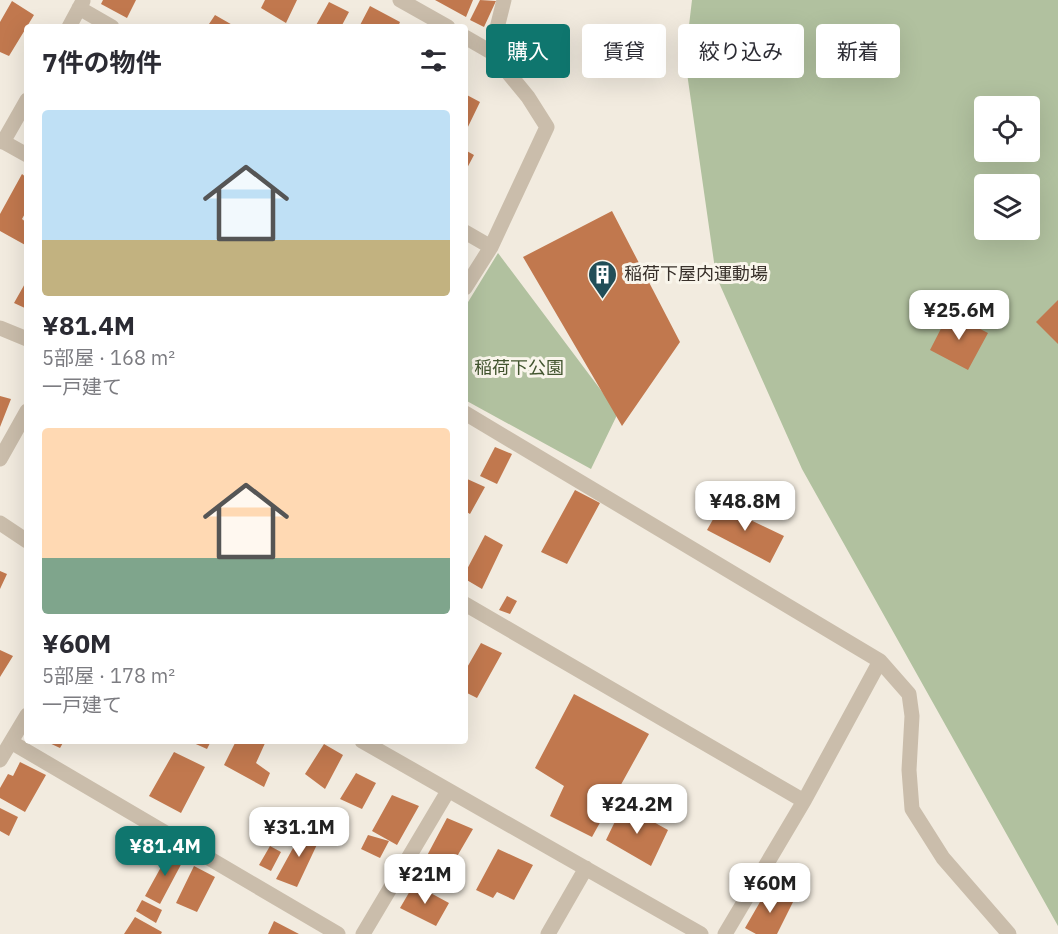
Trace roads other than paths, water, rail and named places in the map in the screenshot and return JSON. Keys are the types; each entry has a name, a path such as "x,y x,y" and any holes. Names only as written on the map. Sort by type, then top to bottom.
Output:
{"street":[{"path":"400,0 442,24"},
{"path":"498,24 504,0"},
{"path":"71,24 82,4 108,24"},
{"path":"468,39 486,49"},
{"path":"468,283 491,247 548,127 512,78"},
{"path":"24,105 2,141 24,153"},
{"path":"468,234 491,247"},
{"path":"0,328 24,338"},
{"path":"468,415 880,661 909,694 912,716 909,770 912,809 943,858 1009,934"},
{"path":"0,459 24,416"},
{"path":"0,523 24,539"},
{"path":"468,606 804,801"},
{"path":"726,934 804,801 880,661"},
{"path":"0,760 24,719"},
{"path":"11,742 338,934"},
{"path":"367,744 701,934"},
{"path":"363,934 448,791"},
{"path":"548,934 586,868"}],"place":[{"name":"稲荷下屋内運動場","path":"603,300"}],"park label":[{"name":"稲荷下公園","path":"519,368"}]}
